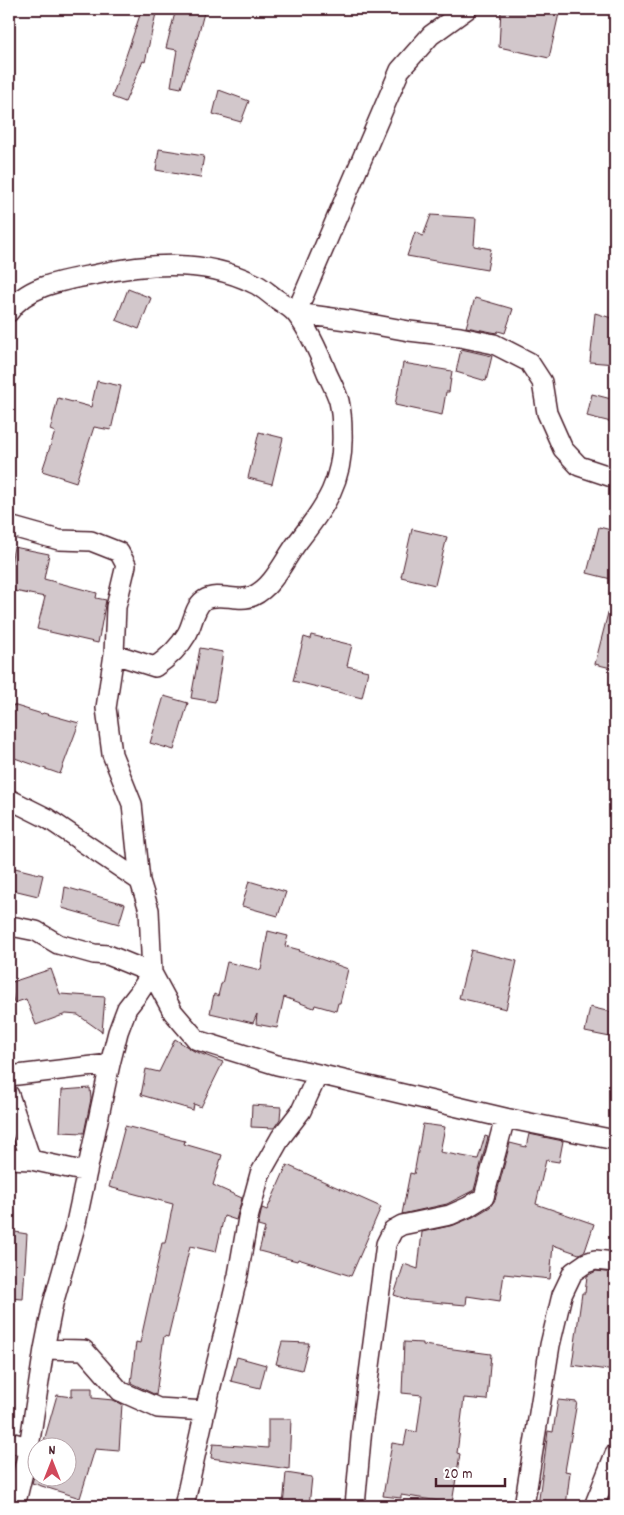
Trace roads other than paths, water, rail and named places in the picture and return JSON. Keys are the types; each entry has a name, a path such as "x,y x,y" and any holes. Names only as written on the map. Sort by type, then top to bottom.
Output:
{"street":[{"path":"296,313 400,70 431,35 466,9"},
{"path":"9,312 14,304 38,289 114,270 153,265 181,264 221,271 254,283 296,313 317,348 339,402 343,449 336,484 274,578 253,596 246,598 212,597 203,601 197,609 187,634 170,656 155,667 114,654"},
{"path":"296,313 354,321 409,332 460,337 494,344 530,362 542,382 547,413 563,449 579,466 615,478"},
{"path":"9,526 59,540 91,541 118,552 126,566 116,607 114,654 106,708 112,754 132,804 140,881 149,910 152,973 174,1012 197,1040 318,1074 505,1118 615,1140"},
{"path":"9,798 47,818 140,881"},
{"path":"9,928 16,927 36,931 58,944 86,952 108,955 152,973"},
{"path":"30,1438 53,1304 76,1223 118,1032 127,1008 152,973"},
{"path":"9,1076 110,1064"},
{"path":"184,1506 238,1275 248,1218 260,1174 281,1137 301,1111 318,1074"},
{"path":"9,1095 31,1160"},
{"path":"354,1506 362,1427 386,1244 393,1230 402,1225 450,1215 484,1197 505,1118"},
{"path":"9,1159 31,1160 87,1172"},
{"path":"524,1506 550,1345 562,1295 573,1272 586,1263 595,1260 615,1262"},
{"path":"44,1349 84,1350 120,1391 158,1408 205,1411"},
{"path":"9,1442 28,1447"},
{"path":"15,1506 28,1451"},
{"path":"594,1506 615,1454"}]}
